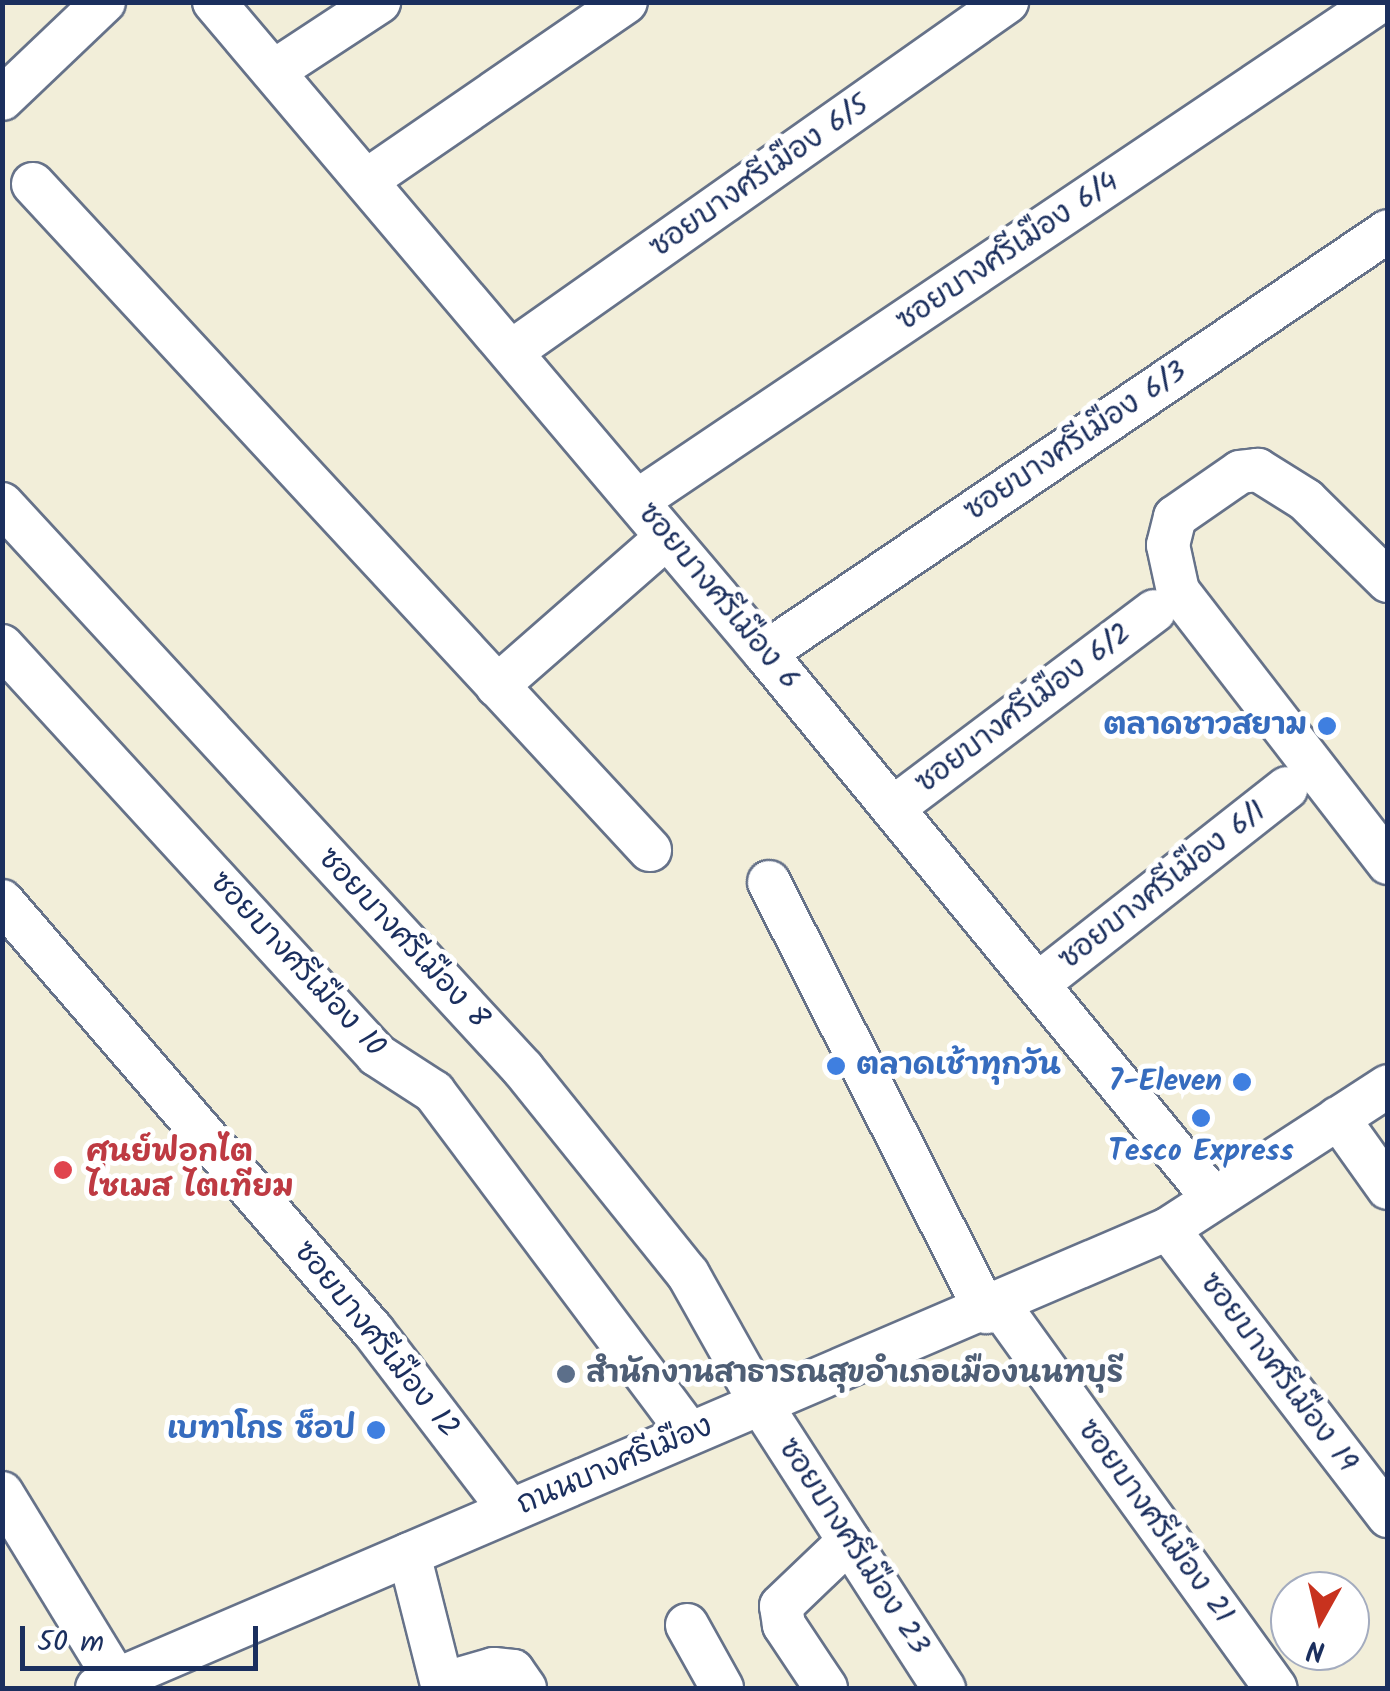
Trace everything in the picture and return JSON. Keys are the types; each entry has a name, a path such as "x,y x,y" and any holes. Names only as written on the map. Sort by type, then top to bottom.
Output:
{"street":[{"path":"2,99 104,2"},
{"name":"ซอยบางศรีเมือง 6","path":"214,2 765,652 1213,1198"},
{"path":"274,72 379,2"},
{"path":"367,180 626,2"},
{"name":"ซอยบางศรีเมือง 6/5","path":"512,351 1007,2"},
{"name":"ซอยบางศรีเมือง 6/4","path":"637,501 1379,2"},
{"path":"34,184 650,850"},
{"name":"ซอยบางศรีเมือง 6/3","path":"765,652 1388,231"},
{"path":"1388,581 1306,500 1258,470 1240,472 1175,517 1168,545 1178,591 1388,863"},
{"name":"ซอยบางศรีเมือง 8","path":"2,504 523,1070 688,1274 762,1406"},
{"path":"498,686 666,539"},
{"name":"ซอยบางศรีเมือง 6/2","path":"894,808 1154,611"},
{"name":"ซอยบางศรีเมือง 10","path":"2,646 377,1055 434,1092 688,1434"},
{"name":"ซอยบางศรีเมือง 6/1","path":"1039,983 1287,788"},
{"name":"ซอยบางศรีเมือง 21","path":"769,882 993,1309 1276,1688"},
{"name":"ซอยบางศรีเมือง 12","path":"2,901 373,1331 510,1510"},
{"name":"ถนนบางศรีเมือง","path":"112,1686 184,1672 409,1554 993,1309 1168,1229 1388,1086"},
{"path":"1338,1118 1388,1188"},
{"name":"ซอยบางศรีเมือง 19","path":"1168,1229 1388,1516"},
{"name":"ซอยบางศรีเมือง 23","path":"762,1406 944,1688"},
{"path":"2,1493 112,1686"},
{"path":"826,1688 784,1625 781,1606 849,1541"},
{"path":"409,1554 442,1686 494,1669 513,1671 525,1688"},
{"path":"688,1625 722,1688"}],"place":[{"name":"ตลาดชาวสยาม","path":"1327,726"},
{"name":"ตลาดเช้าทุกวัน","path":"836,1066"},
{"name":"7-Eleven","path":"1242,1082"},
{"name":"Tesco Express","path":"1201,1118"},
{"name":"ศูนย์ฟอกไต ไซเมส ไตเทียม","path":"63,1170"},
{"name":"สำนักงานสาธารณสุขอำเภอเมืองนนทบุรี","path":"566,1374"},
{"name":"เบทาโกร ช็อป","path":"376,1430"}]}
